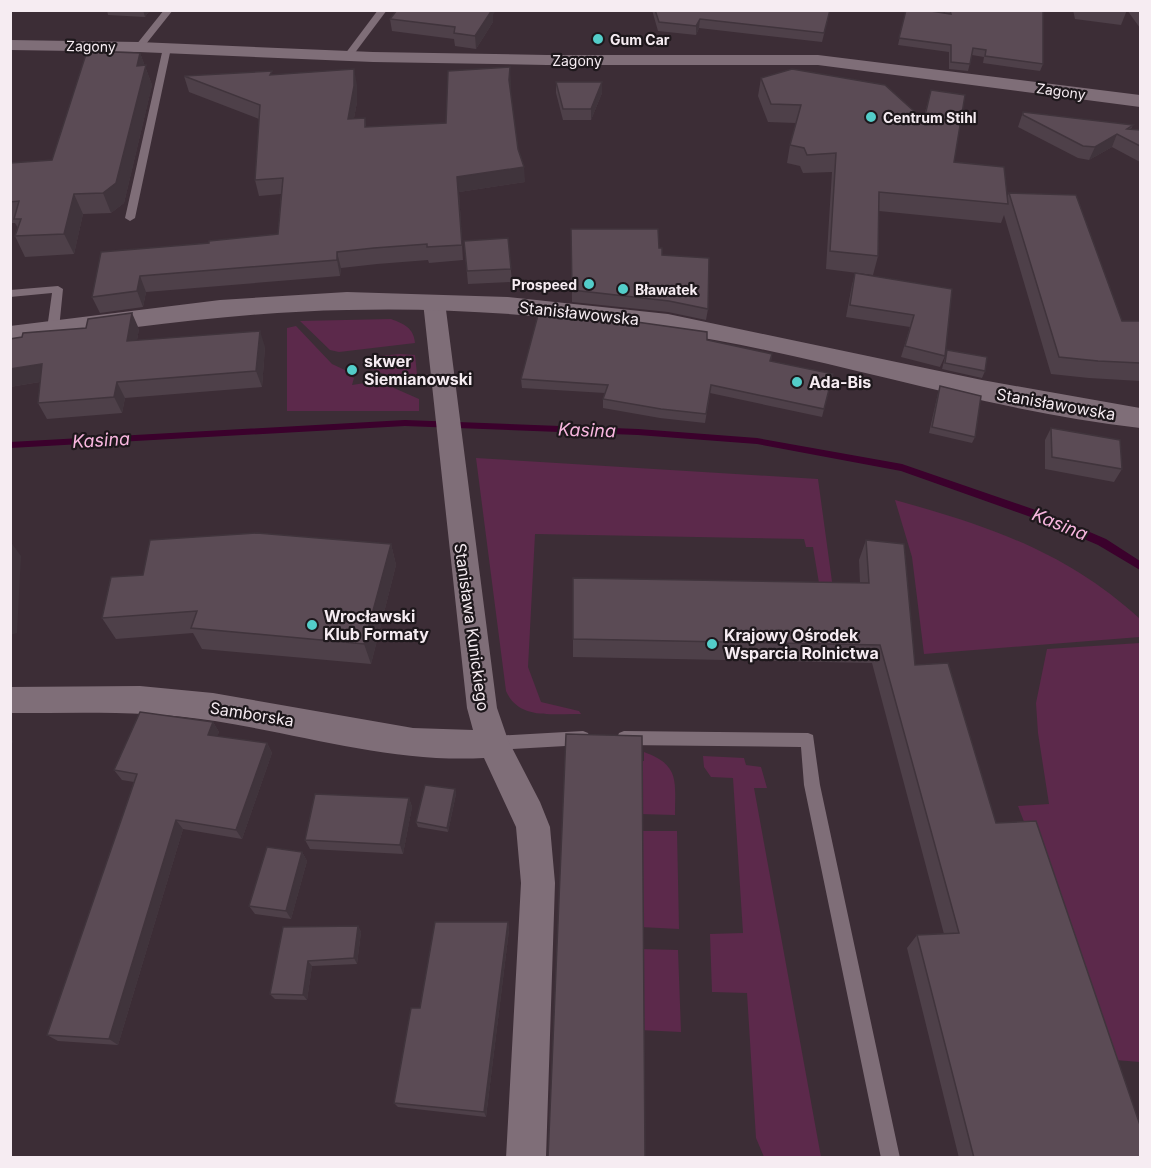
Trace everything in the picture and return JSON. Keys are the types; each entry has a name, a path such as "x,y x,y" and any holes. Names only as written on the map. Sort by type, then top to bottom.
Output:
{"street":[{"name":"Zagony","path":"10,45 547,60 818,60 1140,101"},
{"name":"Stanisławowska","path":"10,335 145,317 254,306 347,302 434,302 558,309 669,323 978,390 1087,411 1140,418"},
{"name":"Stanisława Kunickiego","path":"434,302 482,708 493,743 528,813 536,844 538,883 526,1158"},
{"name":"Samborska","path":"10,700 140,699 213,707 413,742 455,746 493,743"}],"lane":[{"path":"139,47 169,10"},
{"path":"348,56 383,10"},
{"path":"130,218 167,48"},
{"path":"10,294 58,289 53,329"},
{"path":"493,743 566,737 808,740 812,785 891,1158"}],"shaded area":[{"path":"391,319 410,330 415,343 339,352 330,350 300,321"},
{"path":"296,326 332,364 347,371 346,375 354,378 352,385 378,381 419,399 419,411 287,411 287,328"},
{"path":"415,355 418,384 413,387 363,365 363,360 368,357"},
{"path":"476,458 818,479 833,589 820,589 813,547 806,547 804,539 535,534 528,667 541,702 579,711 581,714 548,714 528,711 512,701 506,691"},
{"path":"895,500 995,531 1055,559 1084,576 1140,619 1140,637 924,654 912,557"},
{"path":"1140,643 1140,1062 1115,1060 1018,806 1049,804 1038,733 1036,703 1047,649"},
{"path":"644,752 656,757 670,769 675,784 675,815 639,814 639,761 644,761"},
{"path":"703,756 744,758 746,765 761,767 767,788 754,788 821,1157 764,1157 756,1138 747,993 712,992 710,934 743,933 733,778 711,777 704,767"},
{"path":"639,831 677,831 679,929 640,927"},
{"path":"640,949 678,950 681,1032 640,1030"}],"building":[{"path":"397,10 492,10 475,36 454,33 455,27 390,19"},
{"path":"655,10 830,10 824,33 700,19 696,26 659,22"},
{"path":"906,10 951,14 950,10 1043,10 1043,64 985,56 986,50 973,48 970,64 951,62 951,45 899,38"},
{"path":"87,51 140,53 137,66 146,65 116,183 103,193 74,194 64,234 15,236 21,219 14,219 19,201 10,202 10,163 52,160"},
{"path":"510,67 509,80 518,149 524,167 457,177 462,245 427,247 427,244 374,248 337,252 337,260 140,276 137,291 92,297 101,252 209,243 209,241 278,234 283,178 255,180 260,105 184,76 272,71 270,75 354,69 354,86 348,119 365,118 365,127 446,123 448,71"},
{"path":"792,69 885,85 924,120 931,90 965,95 954,162 1004,167 1008,204 879,192 878,256 830,251 836,153 807,155 804,148 790,145 801,105 771,104 761,78"},
{"path":"556,82 602,82 591,109 563,109"},
{"path":"1023,112 1133,125 1127,129 1140,130 1140,146 1117,134 1095,147 1083,146 1023,115"},
{"path":"1009,193 1076,195 1122,321 1140,321 1140,363 1059,357"},
{"path":"571,229 658,229 659,248 662,248 662,255 709,258 708,309 669,301 572,290"},
{"path":"508,238 511,269 467,271 464,241"},
{"path":"855,273 952,289 945,356 905,346 914,315 850,305"},
{"path":"132,313 127,341 260,331 256,371 117,382 114,397 38,403 42,364 10,369 10,339 22,337 23,333 86,328 88,319"},
{"path":"573,313 707,332 707,340 772,354 770,361 833,374 824,409 711,385 706,414 603,399 608,385 521,379 538,315 573,319"},
{"path":"947,350 987,357 985,371 945,363"},
{"path":"940,386 981,396 975,437 932,427"},
{"path":"1051,428 1120,440 1122,469 1052,457"},
{"path":"257,533 391,544 364,644 191,628 197,611 102,618 111,577 143,575 150,540"},
{"path":"866,540 904,544 915,665 948,663 996,823 1036,821 1140,1125 1140,1158 974,1158 917,935 959,933 880,645 573,639 573,578 869,583"},
{"path":"140,712 213,722 208,735 267,743 236,830 176,820 109,1039 47,1035 137,774 114,770"},
{"path":"566,734 642,736 645,1158 548,1158"},
{"path":"425,785 455,789 447,828 416,822"},
{"path":"315,794 409,798 400,845 305,840"},
{"path":"267,847 302,852 286,911 249,906"},
{"path":"435,922 508,922 484,1112 394,1103 411,1008 420,1008"},
{"path":"358,926 354,958 308,961 303,995 270,994 283,927"}],"waterway":[{"name":"Kasina","path":"10,445 405,423 638,432 757,441 902,468 1046,518 1102,542 1140,566"}],"place":[{"name":"Gum Car","path":"598,39"},
{"name":"Centrum Stihl","path":"871,117"},
{"name":"Prospeed","path":"589,284"},
{"name":"Bławatek","path":"623,289"},
{"name":"skwer Siemianowski","path":"352,370"},
{"name":"Ada-Bis","path":"797,382"},
{"name":"Wrocławski Klub Formaty","path":"312,625"},
{"name":"Krajowy Ośrodek Wsparcia Rolnictwa","path":"712,644"}]}
